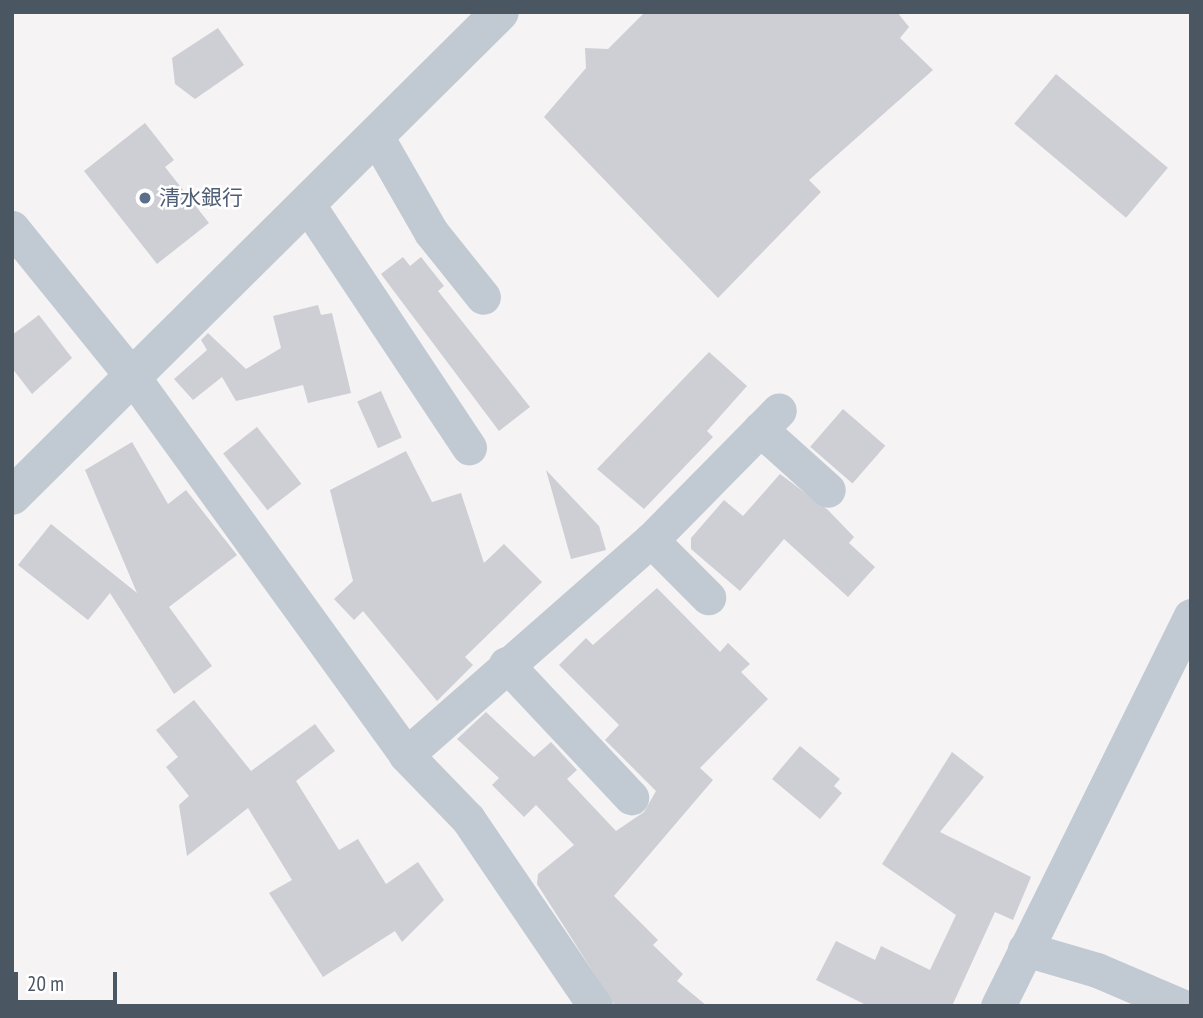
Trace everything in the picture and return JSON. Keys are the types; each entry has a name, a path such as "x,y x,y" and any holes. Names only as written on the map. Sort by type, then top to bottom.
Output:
{"street":[{"path":"12,496 135,380 500,12"},
{"path":"376,136 431,232 484,297"},
{"path":"308,205 469,447"},
{"path":"12,228 135,380 406,755 468,819 595,1006"},
{"path":"406,755 506,664 651,540 770,419 828,490"},
{"path":"651,540 708,597"},
{"path":"998,1006 1191,616"},
{"path":"506,664 631,797"},
{"path":"1025,949 1097,970 1181,1006"}],"building":[{"path":"645,12 897,12 909,27 900,38 933,70 809,180 821,192 718,298 544,117 586,68 585,48 608,49"},
{"path":"218,28 244,65 195,99 175,84 172,58"},
{"path":"1056,74 1168,168 1126,218 1014,124"},
{"path":"145,123 174,160 165,167 209,223 157,264 84,171"},
{"path":"403,257 410,266 421,257 444,286 438,291 530,407 499,431 381,274"},
{"path":"318,305 321,315 332,313 351,393 308,403 303,385 236,401 222,377 193,400 174,379 207,350 201,340 208,333 246,369 281,348 273,316"},
{"path":"39,315 72,358 32,394 12,368 12,335"},
{"path":"709,352 747,386 707,431 713,437 644,509 597,469"},
{"path":"381,391 402,438 378,448 357,402"},
{"path":"843,409 885,446 852,483 810,447"},
{"path":"257,427 301,484 267,510 223,453"},
{"path":"132,442 168,504 186,490 237,555 169,607 212,666 174,694 110,593 88,620 18,565 51,524 137,593 85,470"},
{"path":"406,451 432,502 461,493 484,563 504,544 542,582 465,657 473,665 437,701 363,611 354,620 334,599 353,581 330,490"},
{"path":"546,470 599,526 606,550 571,559"},
{"path":"780,474 828,510 854,537 849,543 875,567 848,597 784,539 740,591 691,549 691,538 724,500 743,516"},
{"path":"657,588 720,652 728,643 750,664 741,672 768,699 700,768 713,780 614,896 658,940 653,945 683,974 677,981 707,1006 615,1006 537,884 538,874 574,845 536,805 524,817 492,785 499,778 457,739 486,712 534,757 551,742 577,770 567,779 616,831 644,812 656,791 605,740 619,725 559,665 586,638 593,645"},
{"path":"194,700 251,771 315,724 335,751 296,781 339,850 358,839 386,884 418,862 444,900 402,942 395,931 323,977 269,893 292,880 248,808 187,856 179,805 189,796 166,767 178,757 156,730"},
{"path":"800,746 840,779 834,786 842,793 820,819 772,779"},
{"path":"952,752 984,777 940,832 1031,877 1013,920 995,912 952,1006 868,1006 816,980 836,941 875,960 881,946 930,970 956,915 882,864"}],"place":[{"name":"清水銀行","path":"145,198"}]}
